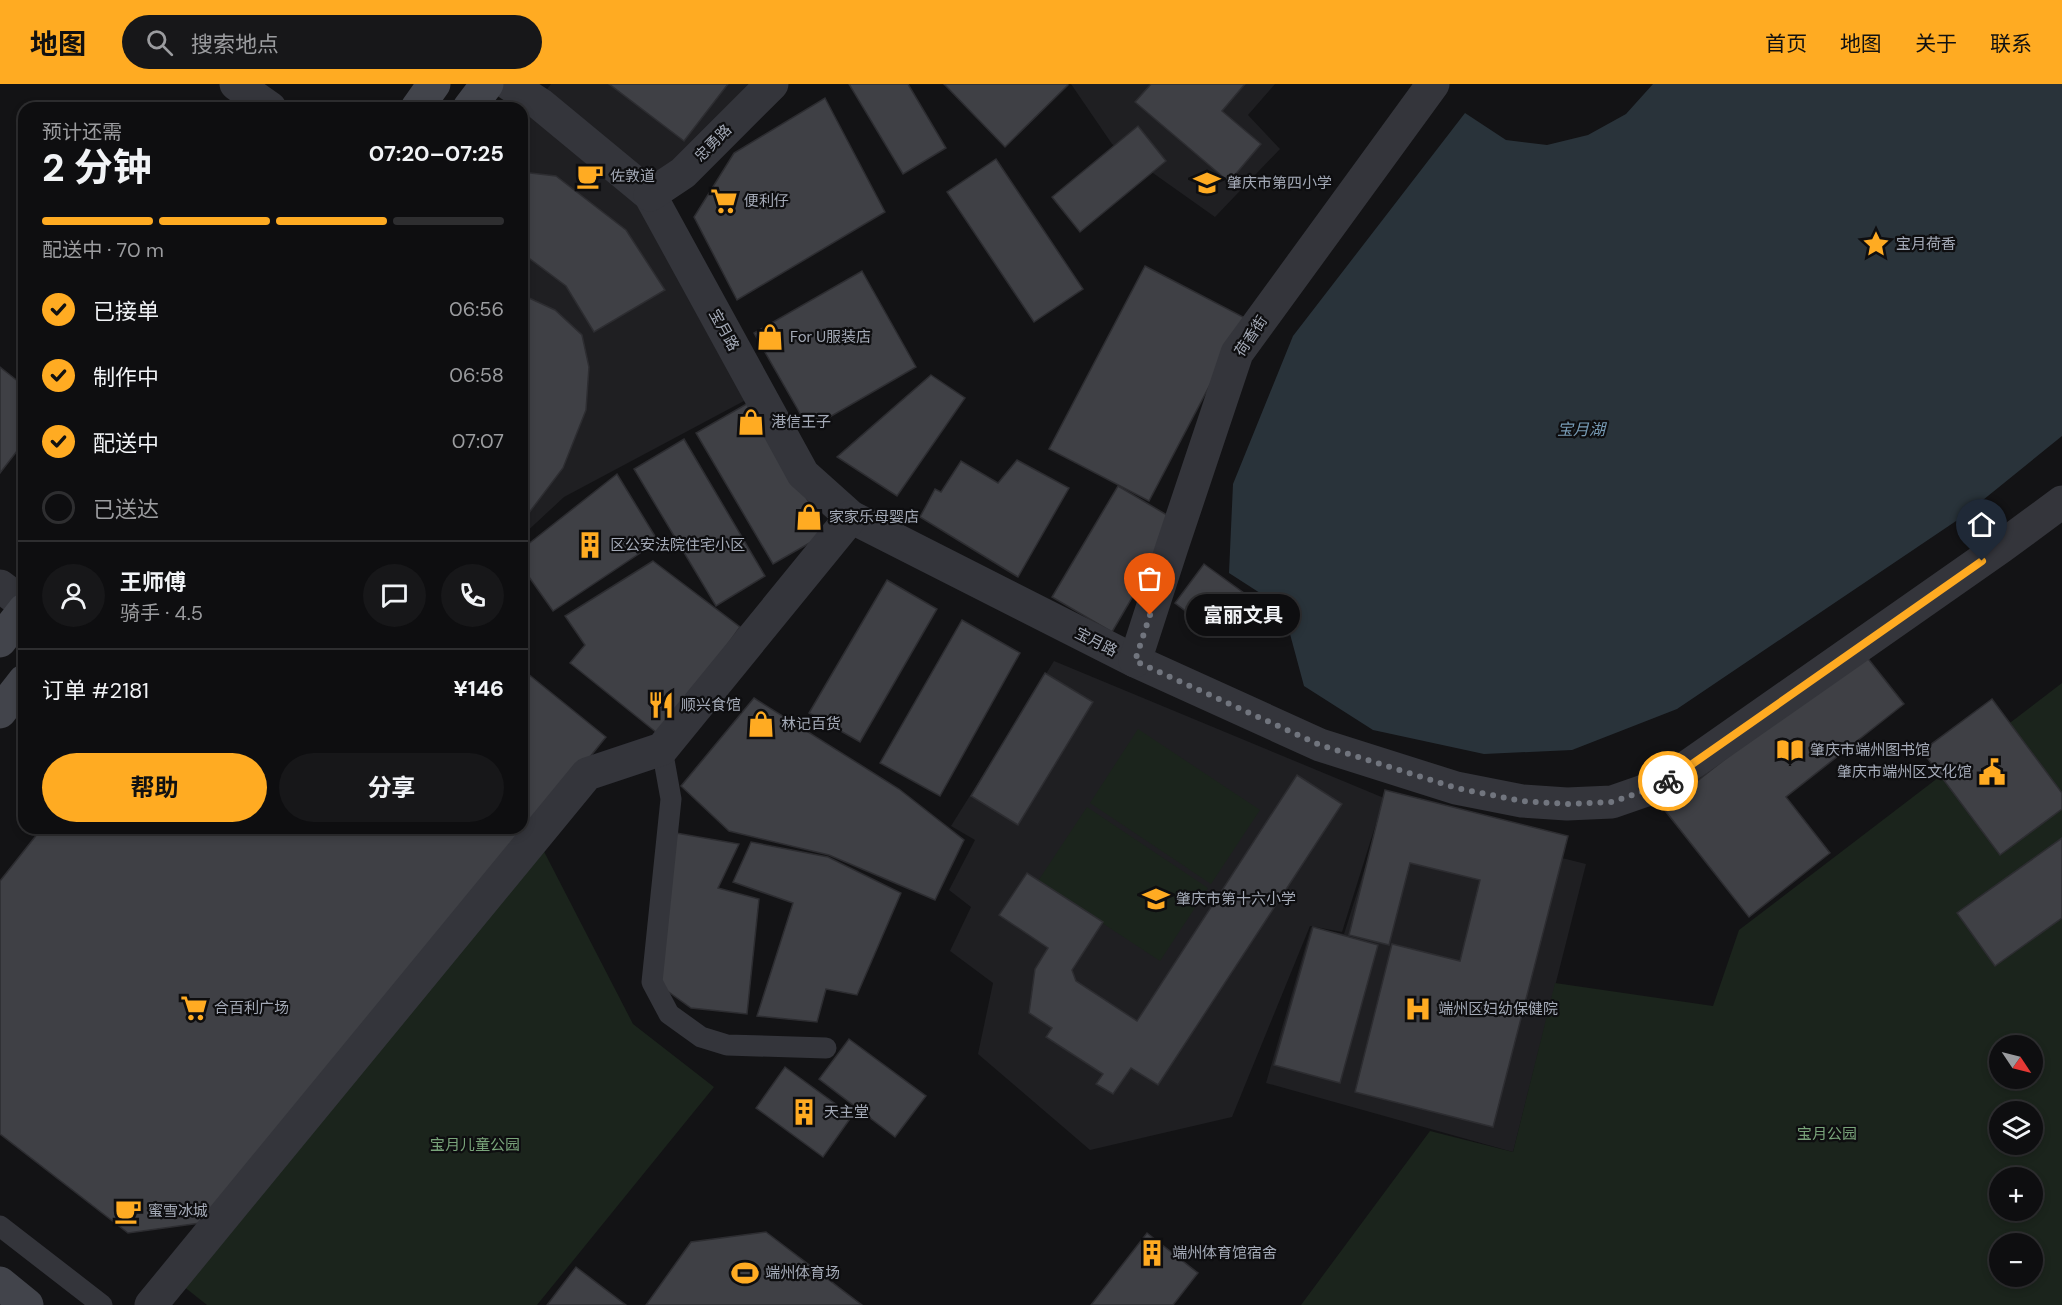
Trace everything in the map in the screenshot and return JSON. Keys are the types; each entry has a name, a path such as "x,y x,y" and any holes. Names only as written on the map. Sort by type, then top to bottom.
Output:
{"main road":[{"path":"421,102 434,84"},
{"path":"474,102 487,84"},
{"path":"0,641 18,618"},
{"path":"0,712 18,689"},
{"path":"0,1284 27,1305"}],"street":[{"path":"236,84 262,102"},
{"name":"宝月路","path":"509,84 540,104 650,195 803,474 850,517 1135,661 1320,745 1456,788 1522,801 1567,804 1612,802 1661,785 1982,561 2062,502"},
{"name":"忠勇路","path":"650,195 683,174 772,84"},
{"name":"荷香街","path":"1135,661 1237,353 1433,84"},
{"path":"151,1305 587,774 662,749 850,517"},
{"path":"0,586 18,600"}],"lane":[{"path":"662,749 671,799 652,982 669,1014 700,1037 727,1045 826,1047"},
{"path":"0,1226 102,1305"}],"shaded area":[{"path":"551,84 771,84 650,195 759,393 564,497 528,530 528,114"},
{"name":"肇庆市第四小学","path":"1071,84 1275,84 1248,115 1280,149 1215,217 1112,144"},
{"name":"肇庆市第十六小学","path":"1054,661 1384,798 1342,932 1310,926 1232,1117 1090,1150 978,1054 993,983 950,951 971,907 949,890 975,840 951,826"},
{"name":"端州区妇幼保健院","path":"1382,813 1586,864 1513,1152 1266,1083 1311,927 1344,934"}],"green space":[{"name":"宝月公园","path":"2062,683 2062,1305 1301,1305 1430,1131 1513,1152 1555,983 1713,1006 1739,930"},
{"path":"1138,729 1260,810 1211,884 1090,803"},
{"path":"1087,807 1208,888 1160,961 1038,881"},
{"name":"宝月儿童公园","path":"536,836 633,1024 714,1087 537,1305 207,1305 173,1278"}],"water":[{"name":"宝月湖","path":"1653,84 2062,84 2062,436 1962,517 1677,709 1572,750 1484,754 1373,730 1304,686 1283,608 1229,573 1233,484 1293,336 1465,113 1506,140 1547,145 1588,135 1626,114"}],"building":[{"path":"609,84 728,84 684,141"},
{"path":"849,84 908,84 946,148 903,174"},
{"path":"944,84 1067,84 1068,85 1005,147"},
{"path":"1151,84 1245,84 1222,111 1261,144 1229,182 1135,102"},
{"path":"825,98 885,212 737,300 694,217 734,153"},
{"path":"1138,126 1166,161 1080,232 1052,197"},
{"path":"996,159 1083,289 1034,322 947,192"},
{"path":"528,173 556,176 626,230 665,290 594,332 566,286 528,258"},
{"path":"1145,266 1245,318 1149,501 1049,449"},
{"path":"862,271 916,367 809,429 754,333"},
{"path":"528,297 555,310 582,335 589,367 586,410 563,468 528,514"},
{"path":"0,367 18,381 18,450 0,473"},
{"path":"931,375 965,398 897,496 837,457"},
{"path":"750,402 827,533 773,564 696,433"},
{"path":"684,439 765,576 716,606 634,469"},
{"path":"1017,460 1069,488 1018,577 920,517 935,489 941,492 961,461 998,483"},
{"name":"区公安法院住宅小区","path":"617,474 658,541 553,611 528,576 528,544"},
{"path":"1118,486 1177,521 1112,632 1052,597"},
{"path":"653,561 740,627 662,737 570,663 585,645 565,616"},
{"path":"1204,564 1248,596 1219,636 1175,603"},
{"path":"887,580 937,609 860,742 809,713"},
{"path":"962,620 1020,653 940,796 880,763"},
{"name":"肇庆市端州图书馆","path":"1862,651 1904,704 1786,797 1830,853 1749,917 1663,808"},
{"path":"1045,673 1093,702 1018,825 971,796"},
{"name":"合百利广场","path":"528,674 606,737 528,834"},
{"path":"754,698 899,789 964,840 935,900 829,855 729,831 681,786"},
{"name":"肇庆市端州区文化馆","path":"1992,699 2062,793 2062,809 2000,855 1922,751"},
{"path":"1297,775 1342,804 1158,1085 1131,1068 1113,1094 1096,1084 1103,1074 1046,1037 1052,1028 1029,1013 1035,969 1048,948 999,915 1027,873 1103,922 1072,970 1076,981 1137,1021"},
{"path":"1385,790 1568,836 1493,1127 1355,1092 1392,944 1460,961 1480,880 1410,863 1389,945 1349,935"},
{"path":"676,833 739,844 718,888 759,899 747,1014 691,1008 659,985"},
{"name":"合百利广场","path":"37,834 528,834 215,1221 128,1233 0,1134 0,881"},
{"path":"2062,838 2062,918 1995,966 1957,913"},
{"path":"751,842 828,857 901,893 857,995 826,989 817,1022 757,1016 793,903 733,882"},
{"path":"1313,927 1378,945 1340,1083 1274,1065"},
{"path":"849,1039 926,1096 895,1137 819,1079"},
{"name":"天主堂","path":"785,1067 852,1116 823,1157 756,1108"},
{"name":"端州体育场","path":"766,1232 862,1305 646,1305 691,1242"},
{"name":"端州体育馆宿舍","path":"1147,1233 1198,1273 1173,1305 1091,1305"},
{"path":"576,1267 626,1305 547,1305"}],"way so far":[{"path":"1150,615 1135,661 1320,745 1456,788 1522,801 1567,804 1612,802 1668,781"}],"place":[{"name":"佐敦道","path":"590,176"},
{"name":"肇庆市第四小学","path":"1207,183"},
{"name":"便利仔","path":"724,201"},
{"name":"宝月荷香","path":"1876,244"},
{"name":"For U服装店","path":"770,337"},
{"name":"港信王子","path":"751,422"},
{"name":"家家乐母婴店","path":"809,517"},
{"name":"区公安法院住宅小区","path":"590,545"},
{"name":"富丽文具","path":"1150,615"},
{"name":"顺兴食馆","path":"661,705"},
{"name":"林记百货","path":"761,724"},
{"name":"肇庆市端州图书馆","path":"1790,750"},
{"name":"肇庆市端州区文化馆","path":"1992,772"},
{"name":"肇庆市第十六小学","path":"1156,899"},
{"name":"合百利广场","path":"194,1008"},
{"name":"端州区妇幼保健院","path":"1418,1009"},
{"name":"天主堂","path":"804,1112"},
{"name":"蜜雪冰城","path":"128,1211"},
{"name":"端州体育馆宿舍","path":"1152,1253"},
{"name":"端州体育场","path":"745,1273"}],"route":[{"path":"1668,781 1982,561"}]}
